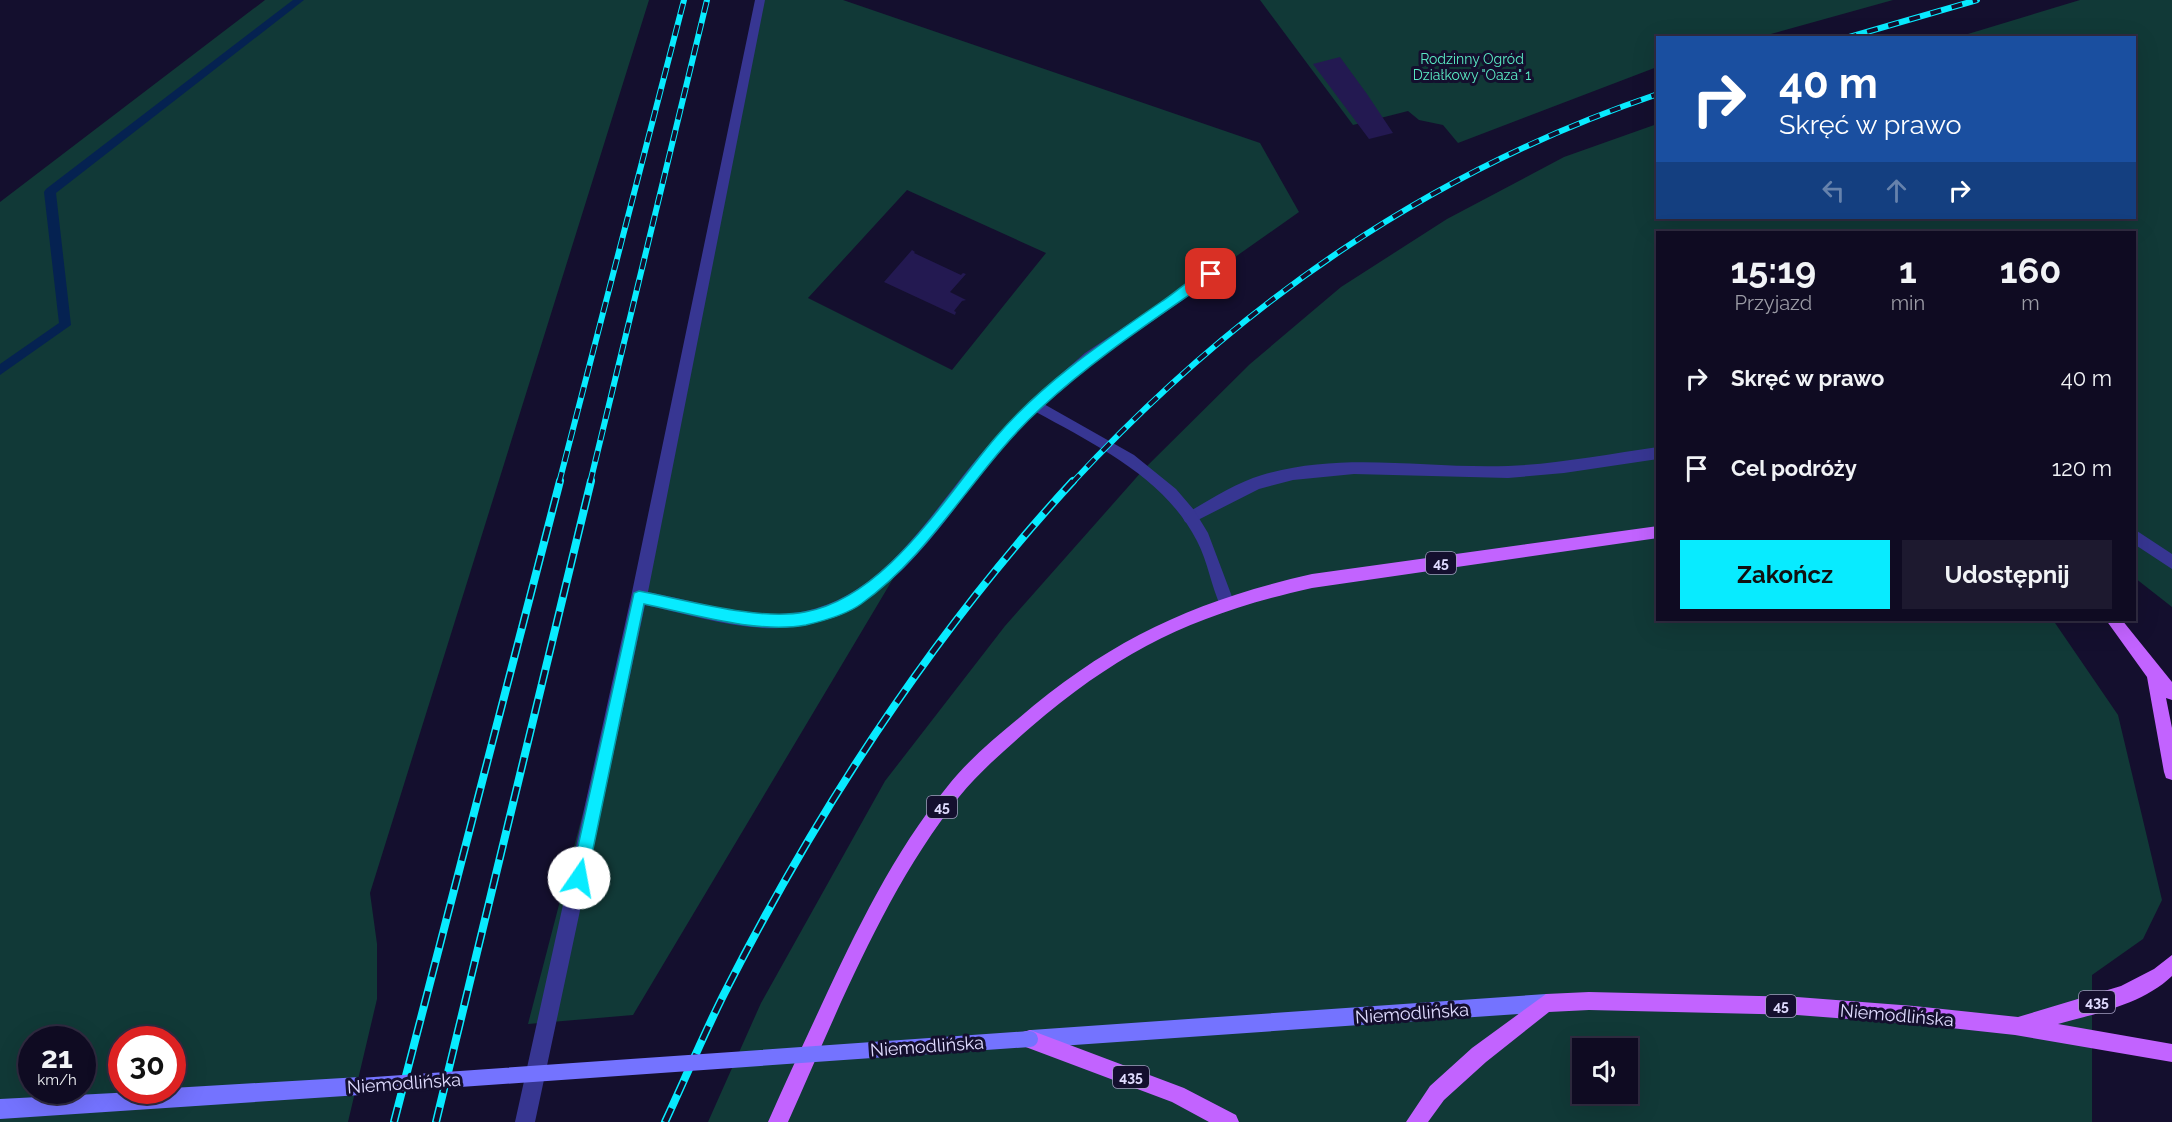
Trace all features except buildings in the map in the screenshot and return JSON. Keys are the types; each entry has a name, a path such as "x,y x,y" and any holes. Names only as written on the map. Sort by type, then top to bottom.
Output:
{"main road":[{"name":"45","path":"778,1122 844,978 913,848 948,798 984,759 1074,680 1131,644 1176,621 1226,602 1272,589 1312,581 1656,532"},
{"path":"2114,621 2154,674 2172,693"},
{"path":"2154,674 2172,772"},
{"name":"435","path":"2015,1026 2141,987 2166,972 2172,964"},
{"name":"Niemodlińska","path":"0,1109 1589,1001 1797,1006 2015,1026"},
{"path":"1416,1122 1445,1086 1479,1055 1546,1003"},
{"name":"45","path":"2015,1026 2172,1053"},
{"name":"435","path":"1030,1039 1177,1095 1229,1122"}],"street":[{"path":"525,1122 639,597 760,0"},
{"path":"639,597 741,617 777,621 804,619 830,612 854,601 906,557 1001,439 1035,405 1090,357 1211,274"},
{"path":"1035,405 1106,445 1143,470 1172,495 1203,538 1226,602"},
{"path":"1190,518 1262,482 1307,472 1351,467 1474,473 1510,472 1656,453"},
{"path":"2136,536 2172,562"}],"green space":[{"path":"265,0 649,0 370,893 377,944 377,999 348,1122 0,1122 0,202"},
{"path":"760,0 843,0 1260,143 1299,212 1211,274 1035,405 906,557 633,1015 528,1024 639,597","holes":["907,190 1046,253 952,370 808,298"]},
{"name":"Rodzinny Ogród Działkowy \"Oaza\" 1","path":"1260,0 1893,0 1764,36 1656,36 1656,67 1458,143 1443,125 1419,120 1408,111 1353,125"},
{"path":"2080,0 2172,0 2172,607 2136,579 2136,231 1656,231 1656,621 2054,621 2118,715 2162,900 2143,939 2092,975 2092,1122 708,1122 761,1003 885,781 1005,626 1143,470 1250,364 1341,287 1447,219 1564,157 1656,124 1656,219 2136,219 2136,36 1961,36"}],"waterway":[{"path":"0,370 65,325 50,192 299,0"}],"railway":[{"path":"559,483 684,0"},
{"path":"590,483 707,0"},
{"path":"1853,36 1977,0"},
{"path":"1072,483 1135,418 1201,358 1269,302 1340,251 1415,204 1492,163 1573,126 1656,95"},
{"path":"394,1122 560,481"},
{"path":"436,1122 591,481"},
{"path":"665,1122 724,994 760,925 798,857 839,791 925,662 1021,539 1073,481"}],"route":[{"path":"579,878 639,597 741,617 777,621 804,619 830,612 854,601 878,584 906,557 1001,439 1035,405 1090,357 1211,274"}]}
